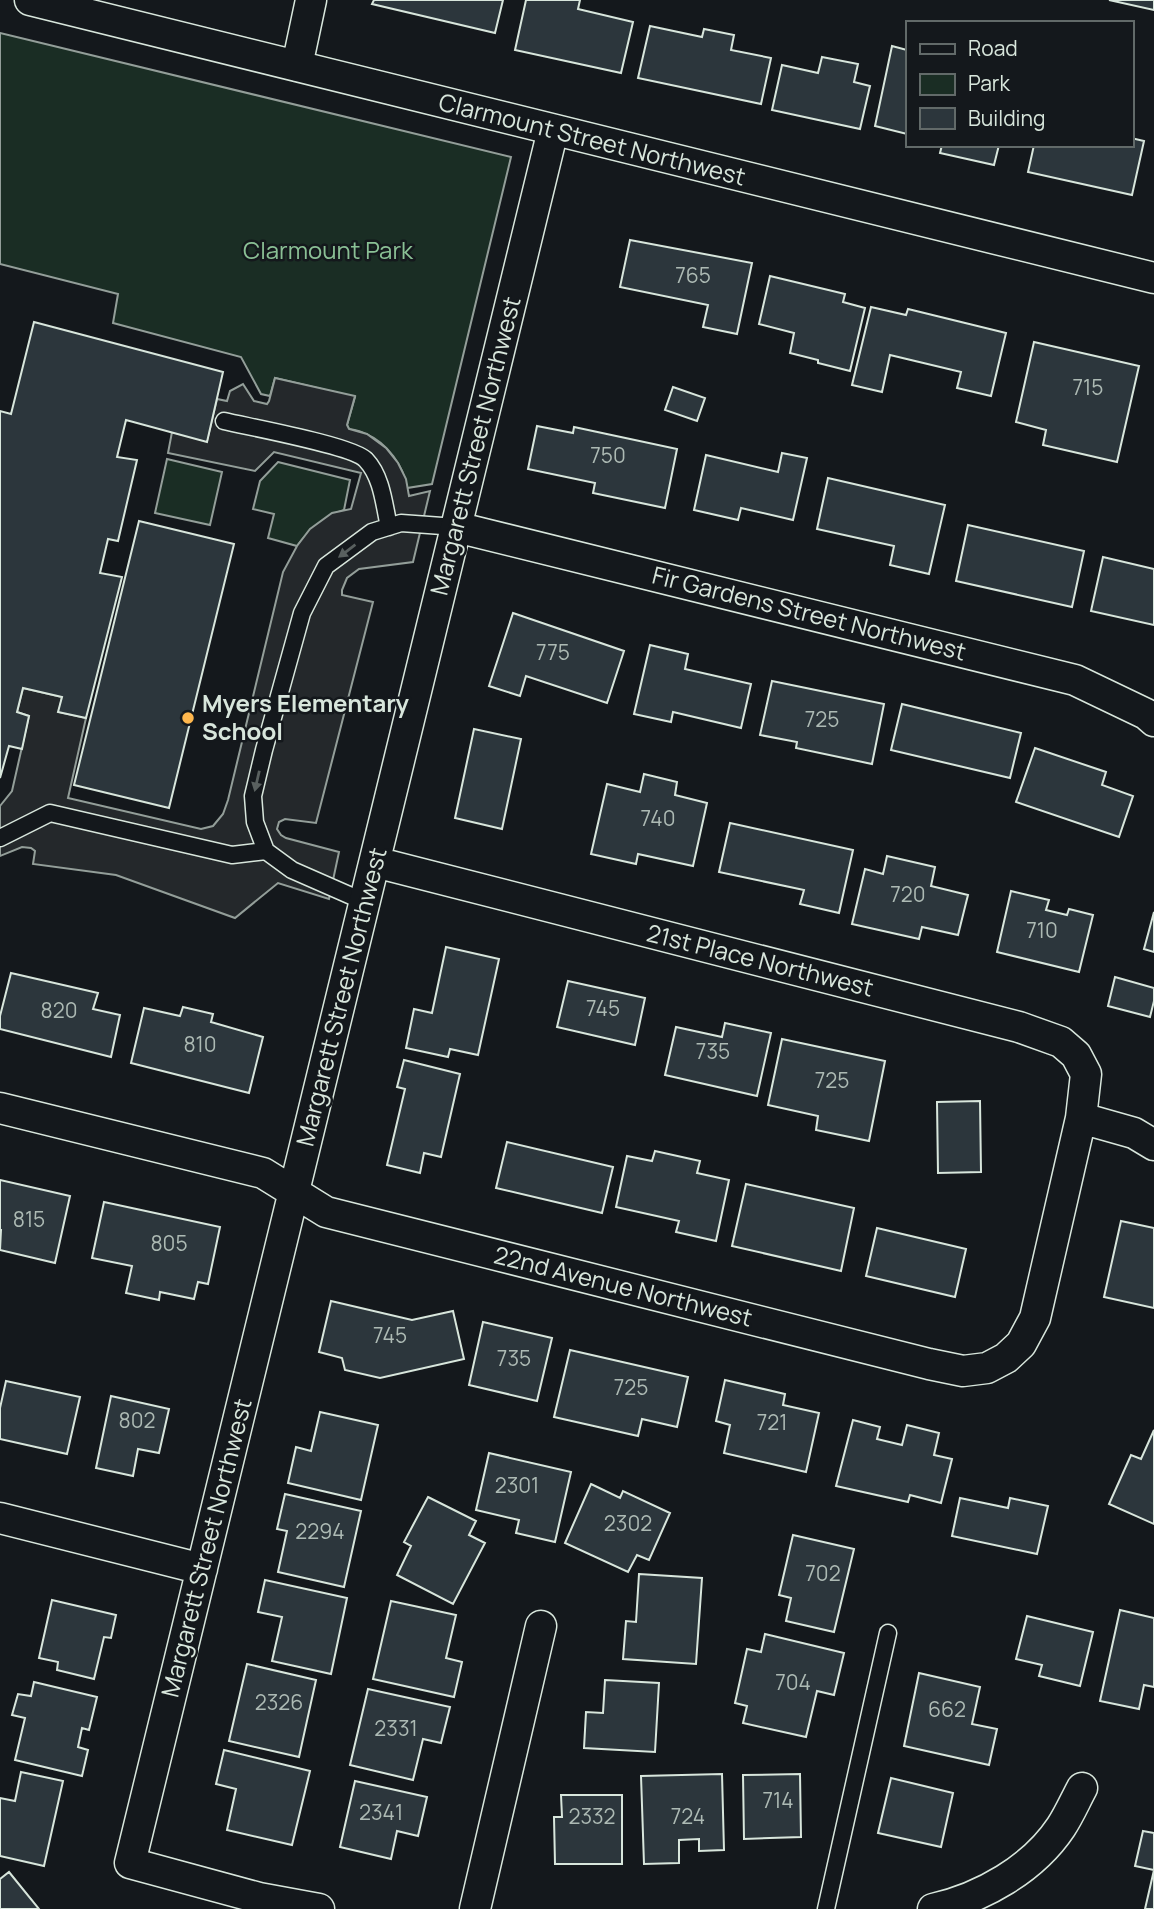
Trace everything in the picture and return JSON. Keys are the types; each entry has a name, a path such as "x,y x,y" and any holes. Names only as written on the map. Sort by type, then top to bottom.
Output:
{"street":[{"name":"Clarmount Street Northwest","path":"30,0 1154,278"},
{"path":"297,66 311,0"},
{"name":"Margarett Street Northwest","path":"319,1909 259,1898 131,1863 553,130"},
{"name":"Fir Gardens Street Northwest","path":"456,527 1075,680 1146,714 1154,721"},
{"name":"21st Place Northwest","path":"375,862 1019,1027 1061,1042 1076,1055 1086,1074 1081,1118"},
{"name":"22nd Avenue Northwest","path":"0,1108 264,1173 326,1212 963,1371 987,1368 1006,1358 1021,1344 1035,1318 1081,1118"},
{"path":"1081,1118 1134,1133 1154,1145"},
{"path":"0,1518 202,1569"},
{"path":"475,1909 541,1626"},
{"path":"933,1909 950,1905 990,1888 1033,1860 1061,1827 1082,1788"}],"lane":[{"path":"224,421 343,448 365,457 376,474 389,527"},
{"path":"365,902 292,870 267,851 255,822 253,796 264,750 302,613 326,566 372,532 401,523 456,527"},
{"path":"0,838 50,813 232,855 267,851"},
{"path":"826,1909 888,1633"}],"green space":[{"name":"Clarmount Park","path":"0,33 511,157 432,484 407,488 398,464 387,449 374,438 349,429 347,425 355,397 275,378 270,396 261,394 241,357 113,323 118,294 0,264"},
{"path":"167,459 222,472 210,525 155,513"},
{"path":"278,462 350,480 344,510 318,524 297,546 268,538 274,514 253,509 260,481"}],"shaded area":[{"path":"275,378 355,396 347,425 349,429 367,434 386,448 406,479 409,496 430,491 413,562 359,569 347,578 342,595 373,602 316,823 285,819 279,822 277,829 286,838 339,852 329,899 278,883 235,918 116,875 33,864 35,851 31,848 22,847 0,856 0,806 12,791 29,716 17,712 23,688 62,697 59,712 86,718 68,798 201,829 213,826 223,814 283,572 310,529 332,513 351,509 361,473 274,452 255,471 168,453 172,432 207,441 217,399 227,401 230,391 243,384 254,401 267,404"}],"building":[{"path":"374,0 503,0 495,33 372,4"},
{"path":"526,0 580,0 578,9 633,22 621,73 515,50"},
{"path":"1109,0 1154,0 1154,10"},
{"path":"650,26 702,37 704,29 734,35 731,50 771,58 761,104 638,78"},
{"path":"892,46 906,50 906,134 875,126"},
{"path":"822,57 858,64 854,82 870,86 860,129 772,110 782,65 818,73"},
{"path":"1133,138 1144,141 1132,195 1028,172 1034,147 1133,147"},
{"path":"942,147 998,147 994,165 940,153"},
{"path":"630,240 752,263 737,334 703,327 708,305 620,287"},
{"path":"770,276 845,294 843,302 865,308 850,371 790,353 794,333 759,324"},
{"path":"871,307 906,315 908,309 1006,333 991,396 957,388 961,372 890,355 882,392 852,385"},
{"path":"34,322 223,372 207,442 126,420 117,457 137,460 118,541 108,539 100,573 122,577 86,718 58,712 62,697 23,688 17,712 29,716 22,749 9,746 0,778 0,411 11,414"},
{"path":"1034,342 1139,366 1117,462 1043,445 1046,430 1016,422"},
{"path":"673,387 705,398 697,421 665,410"},
{"path":"537,426 573,433 574,427 677,449 665,508 593,493 595,483 528,469"},
{"path":"782,453 807,458 793,520 741,508 738,520 694,510 706,455 778,472"},
{"path":"828,478 945,505 929,574 890,565 894,546 817,529"},
{"path":"139,521 234,544 169,808 74,785"},
{"path":"968,525 1084,551 1072,607 956,581"},
{"path":"1103,557 1154,569 1154,625 1091,611"},
{"path":"513,613 624,651 607,703 526,676 520,696 489,686"},
{"path":"650,645 688,654 685,669 751,684 741,728 673,712 671,722 634,714"},
{"path":"772,681 884,704 872,764 796,748 797,742 760,735"},
{"path":"902,704 1021,733 1010,778 891,750"},
{"path":"474,729 521,739 502,829 455,818"},
{"path":"1035,748 1106,772 1102,785 1133,796 1119,837 1016,802"},
{"path":"644,774 677,782 675,795 707,803 693,866 638,854 636,864 591,854 607,784 640,792"},
{"path":"730,823 853,850 839,913 800,904 804,890 719,872"},
{"path":"887,856 935,867 931,886 968,895 958,935 922,927 919,939 852,924 865,869 883,874"},
{"path":"1011,891 1049,900 1046,910 1067,915 1069,909 1093,915 1079,972 997,952"},
{"path":"1154,912 1154,952 1144,949"},
{"path":"446,947 499,959 478,1055 450,1049 448,1057 406,1048 414,1009 432,1013"},
{"path":"11,973 98,993 93,1009 120,1015 111,1057 0,1029 0,1016"},
{"path":"1115,977 1154,988 1150,1017 1108,1006"},
{"path":"568,981 645,998 635,1045 557,1027"},
{"path":"183,1007 213,1014 211,1022 263,1037 249,1093 131,1063 144,1008 180,1016"},
{"path":"725,1023 771,1033 757,1096 665,1075 676,1027 722,1037"},
{"path":"782,1039 885,1061 869,1141 816,1130 818,1116 768,1105"},
{"path":"404,1060 460,1074 441,1157 424,1153 420,1173 387,1165 405,1089 397,1087"},
{"path":"980,1101 981,1172 938,1173 937,1102"},
{"path":"507,1142 613,1167 602,1213 496,1188"},
{"path":"655,1151 700,1161 697,1173 729,1180 716,1241 676,1232 679,1221 616,1207 627,1156 652,1161"},
{"path":"0,1180 70,1196 55,1263 0,1250"},
{"path":"746,1184 854,1208 841,1271 732,1246"},
{"path":"104,1202 220,1227 208,1284 198,1282 194,1299 160,1292 159,1300 126,1293 132,1266 92,1258"},
{"path":"1121,1221 1154,1228 1154,1308 1104,1297"},
{"path":"877,1228 966,1249 955,1297 866,1276"},
{"path":"331,1301 412,1320 453,1311 464,1359 380,1378 345,1370 342,1358 319,1352"},
{"path":"483,1322 552,1338 537,1401 469,1385"},
{"path":"570,1350 688,1377 677,1427 642,1419 638,1436 554,1417"},
{"path":"725,1380 785,1394 783,1405 819,1413 806,1472 724,1453 730,1425 716,1421"},
{"path":"6,1381 80,1397 67,1454 0,1439 0,1408"},
{"path":"111,1396 169,1409 159,1453 138,1449 133,1476 96,1468"},
{"path":"320,1412 378,1425 361,1500 288,1483 296,1447 311,1451"},
{"path":"853,1420 880,1427 877,1439 902,1445 907,1425 939,1433 934,1455 952,1459 941,1503 910,1495 908,1502 836,1486"},
{"path":"1154,1430 1154,1524 1109,1504 1131,1455 1141,1459"},
{"path":"489,1453 571,1472 555,1542 516,1533 519,1520 476,1510"},
{"path":"591,1484 620,1498 623,1491 670,1513 649,1560 637,1555 628,1572 565,1543"},
{"path":"285,1494 361,1511 344,1587 278,1572 287,1531 277,1529"},
{"path":"428,1497 476,1521 469,1535 485,1543 453,1604 397,1575 411,1546 404,1542"},
{"path":"960,1498 1008,1508 1010,1498 1048,1506 1037,1554 952,1536"},
{"path":"793,1535 854,1549 834,1632 786,1621 791,1598 779,1595"},
{"path":"639,1574 702,1578 696,1664 623,1659 626,1621 636,1622"},
{"path":"265,1580 347,1598 331,1674 272,1661 282,1617 258,1612"},
{"path":"52,1600 116,1615 111,1638 104,1637 94,1679 57,1670 58,1662 39,1658"},
{"path":"391,1601 456,1615 446,1658 462,1662 454,1697 373,1679"},
{"path":"1120,1610 1154,1618 1154,1687 1144,1685 1139,1709 1100,1701"},
{"path":"1027,1616 1093,1632 1080,1686 1039,1676 1042,1665 1016,1659"},
{"path":"765,1634 844,1653 834,1695 817,1691 806,1737 743,1723 747,1706 735,1703 747,1649 761,1652"},
{"path":"247,1664 316,1680 299,1757 229,1741"},
{"path":"919,1673 980,1687 972,1724 997,1729 989,1765 904,1746"},
{"path":"605,1680 659,1683 655,1752 584,1748 586,1712 603,1713"},
{"path":"34,1682 97,1697 89,1730 82,1728 78,1747 88,1750 82,1776 15,1760 25,1718 12,1715 18,1694 31,1696"},
{"path":"368,1689 450,1707 441,1743 423,1739 413,1780 350,1765"},
{"path":"224,1750 310,1771 292,1845 227,1830 236,1789 216,1784"},
{"path":"21,1772 63,1781 44,1866 0,1856 0,1798 15,1801"},
{"path":"722,1774 724,1850 699,1851 699,1839 679,1840 679,1863 644,1864 641,1776"},
{"path":"800,1774 801,1837 744,1839 743,1775"},
{"path":"891,1778 953,1793 941,1847 878,1833"},
{"path":"355,1781 427,1797 418,1836 397,1831 391,1859 340,1847"},
{"path":"561,1795 622,1795 622,1864 555,1864 554,1817 562,1817"},
{"path":"1143,1831 1154,1833 1154,1870 1135,1866"},
{"path":"1154,1870 1154,1909 1145,1909"},
{"path":"9,1872 39,1909 0,1909 0,1879"}],"place":[{"name":"Myers Elementary School","path":"188,718"}]}
